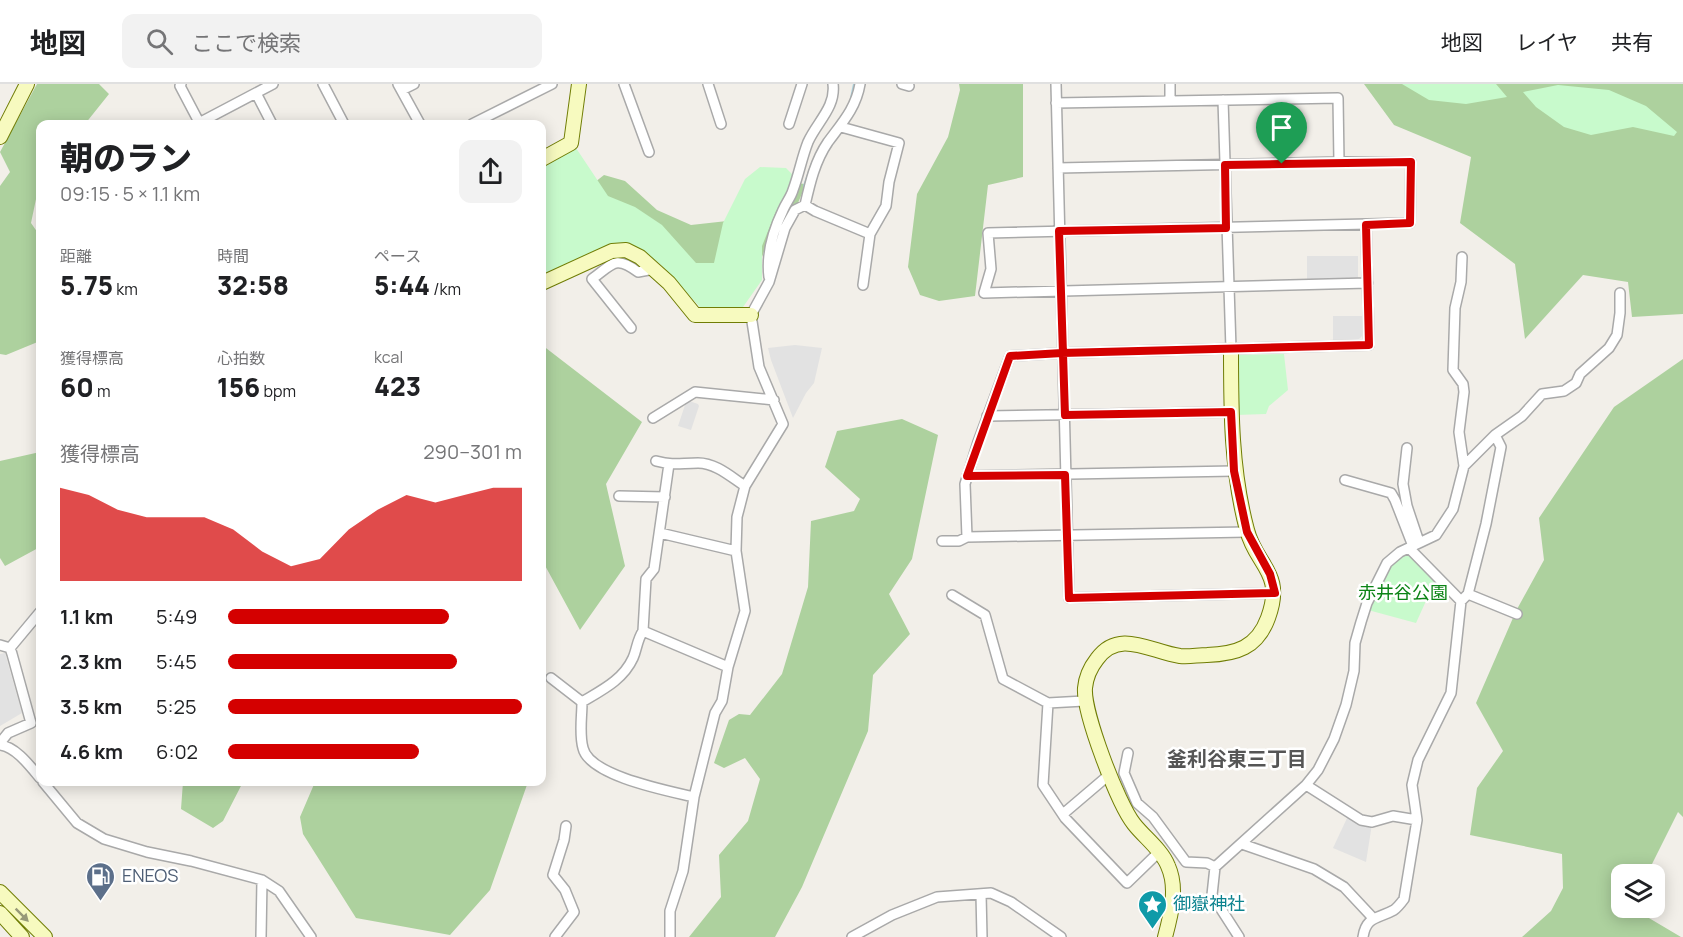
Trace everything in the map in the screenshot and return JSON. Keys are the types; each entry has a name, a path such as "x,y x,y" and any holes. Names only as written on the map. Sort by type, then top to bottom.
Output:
{"street":[{"path":"0,137 27,84"},
{"path":"181,84 197,120"},
{"path":"206,120 273,84"},
{"path":"323,84 342,120"},
{"path":"414,84 400,87 418,120"},
{"path":"480,120 552,84"},
{"path":"546,157 572,143 579,84"},
{"path":"624,84 649,152"},
{"path":"708,84 721,124"},
{"path":"789,124 802,84"},
{"path":"769,282 767,265 771,241 782,211 792,194 808,142 830,106 834,93 833,84"},
{"path":"670,937 670,911 683,871 694,797 745,611 736,551 737,517 745,486 783,424 759,367 751,315 769,282 785,228 795,210 805,205 813,172 828,143 841,127 857,100 860,84"},
{"path":"1056,84 1069,598 1275,593"},
{"path":"1170,84 1170,101"},
{"path":"256,93 270,120"},
{"path":"1056,103 1338,98 1339,162"},
{"path":"1165,937 1172,903 1173,883 1168,865 1132,822 1110,774 1084,701 1089,672 1098,657 1111,646 1126,643 1143,644 1182,656 1235,652 1246,647 1260,635 1268,619 1275,593 1270,574 1247,532 1234,471 1223,100"},
{"path":"841,127 899,143 889,182 886,206 870,234 863,285"},
{"path":"1058,168 1411,162 1410,223 988,233 991,269 984,293 1368,283"},
{"path":"805,205 815,212 870,234"},
{"path":"967,537 964,484 1010,356 1369,345 1366,225"},
{"path":"546,281 612,251 626,250 640,257 669,283 695,315 751,315"},
{"path":"1239,937 1212,895 1215,867 1305,785 1318,770 1346,705 1354,671 1355,643 1367,603 1387,563 1400,552 1436,536 1453,509 1464,466 1460,432 1464,392 1463,384 1453,370 1455,308 1461,282 1462,257"},
{"path":"631,328 592,279 616,262 624,262 638,272 654,269"},
{"path":"1464,466 1495,435 1522,417 1542,394 1564,392 1576,383 1580,374 1609,348 1617,335 1620,293"},
{"path":"653,417 695,392 774,400"},
{"path":"987,417 1231,412"},
{"path":"1363,937 1364,927 1372,918 1395,909 1404,899 1417,820 1412,785 1418,760 1451,693 1464,598 1486,524 1501,447 1495,435"},
{"path":"1407,448 1403,484 1413,545"},
{"path":"656,461 669,464 701,463 722,470 745,486"},
{"path":"582,702 621,676 633,658 638,639 643,631 646,579 654,569 669,464"},
{"path":"967,476 1234,471"},
{"path":"1345,480 1391,493 1413,545 1464,598 1517,614"},
{"path":"620,496 666,497"},
{"path":"942,541 959,541 967,537 1247,532"},
{"path":"660,533 736,551"},
{"path":"952,595 985,615 1003,678 1048,703 1084,701"},
{"path":"36,616 5,646 31,723 8,733 0,744 18,754 36,774"},
{"path":"643,631 728,667"},
{"path":"551,678 582,702"},
{"path":"582,702 583,750 590,761 628,781 694,797"},
{"path":"1048,703 1043,785 1063,814 1127,883 1159,852"},
{"path":"1128,753 1124,773 1137,803 1153,817 1186,862 1207,862 1215,867"},
{"path":"1063,814 1110,774"},
{"path":"1305,785 1361,820 1372,822 1393,816 1417,820"},
{"path":"47,786 77,823 104,838 147,852 262,880 279,891 311,937"},
{"path":"555,937 574,912 565,890 553,875 566,826"},
{"path":"1242,844 1314,869 1344,887 1372,918"},
{"path":"261,937 262,880"},
{"path":"0,892 45,937"},
{"path":"852,937 875,923 937,897 991,893 1011,902 1061,937"},
{"path":"981,894 981,937"},
{"path":"0,913 22,937"}],"green space":[{"path":"37,84 99,84 109,94 88,120 36,120 36,199 31,223 36,230 36,343 6,355 0,354 0,186 10,172 0,152"},
{"path":"959,84 1023,84 1023,177 988,185 975,296 939,301 920,295 908,267 917,194 948,137 960,90"},
{"path":"1364,84 1683,84 1683,314 1632,317 1628,282 1583,275 1525,339 1515,264 1460,223 1471,157 1394,125"},
{"path":"1402,84 1496,84 1507,97 1466,104 1429,100"},
{"path":"1558,85 1609,90 1646,106 1677,132 1674,136 1633,127 1591,135 1564,127 1536,107 1523,92"},
{"path":"576,148 608,196 635,207 662,225 696,263 714,263 723,223 745,179 760,167 786,168 792,174 791,187 776,211 762,246 762,280 743,307 701,308 653,258 630,245 613,244 546,273 546,165"},
{"path":"604,175 625,181 657,210 691,225 727,221 765,181 806,184 798,203 776,218 752,285 684,276 621,241 585,190"},
{"path":"546,348 642,422 606,484 625,566 580,630 546,567"},
{"path":"1284,354 1288,390 1269,406 1266,414 1236,415 1236,355"},
{"path":"1683,359 1683,817 1678,812 1652,864 1611,864 1611,918 1649,918 1681,937 1522,937 1551,911 1563,888 1562,854 1470,835 1477,788 1503,751 1476,703 1516,611 1544,560 1539,518 1614,407"},
{"path":"902,419 938,435 912,559 889,594 910,634 873,675 868,731 802,887 775,937 689,937 721,897 719,855 748,821 760,779 745,758 724,768 714,763 729,720 739,714 750,715 782,674 808,587 811,521 854,511 860,499 825,467 837,431"},
{"path":"36,453 36,549 5,566 0,558 0,461"},
{"name":"赤井谷公園","path":"1408,552 1435,581 1416,623 1368,610 1387,566"},
{"path":"183,786 241,786 223,821 213,828 181,809"},
{"path":"313,786 527,786 490,890 450,935 356,918 303,834 300,817"}],"shaded area":[{"path":"1307,256 1358,256 1358,278 1340,279 1339,281 1307,281"},
{"path":"1333,316 1362,316 1362,336 1359,339 1333,340"},
{"path":"795,345 822,348 814,383 793,418 768,348"},
{"path":"689,401 699,406 691,430 678,426 686,402"},
{"path":"5,653 22,713 0,726 0,654"},
{"path":"1348,816 1372,824 1366,862 1333,848"}],"waterway":[{"path":"852,98 855,84"},
{"path":"805,186 813,163"}],"place":[{"name":"ENEOS","path":"101,902"},
{"name":"御嶽神社","path":"1152,930"}],"district":[{"name":"釜利谷東三丁目","path":"1237,759"}],"route":[{"path":"1282,164 1225,165 1226,228 1059,231 1062,353 1065,415 1231,412 1234,471 1247,532 1270,574 1275,593 1069,598 1065,475 967,476 1010,356 1062,353 1369,345 1366,225 1410,223 1411,162 1282,164"}]}
